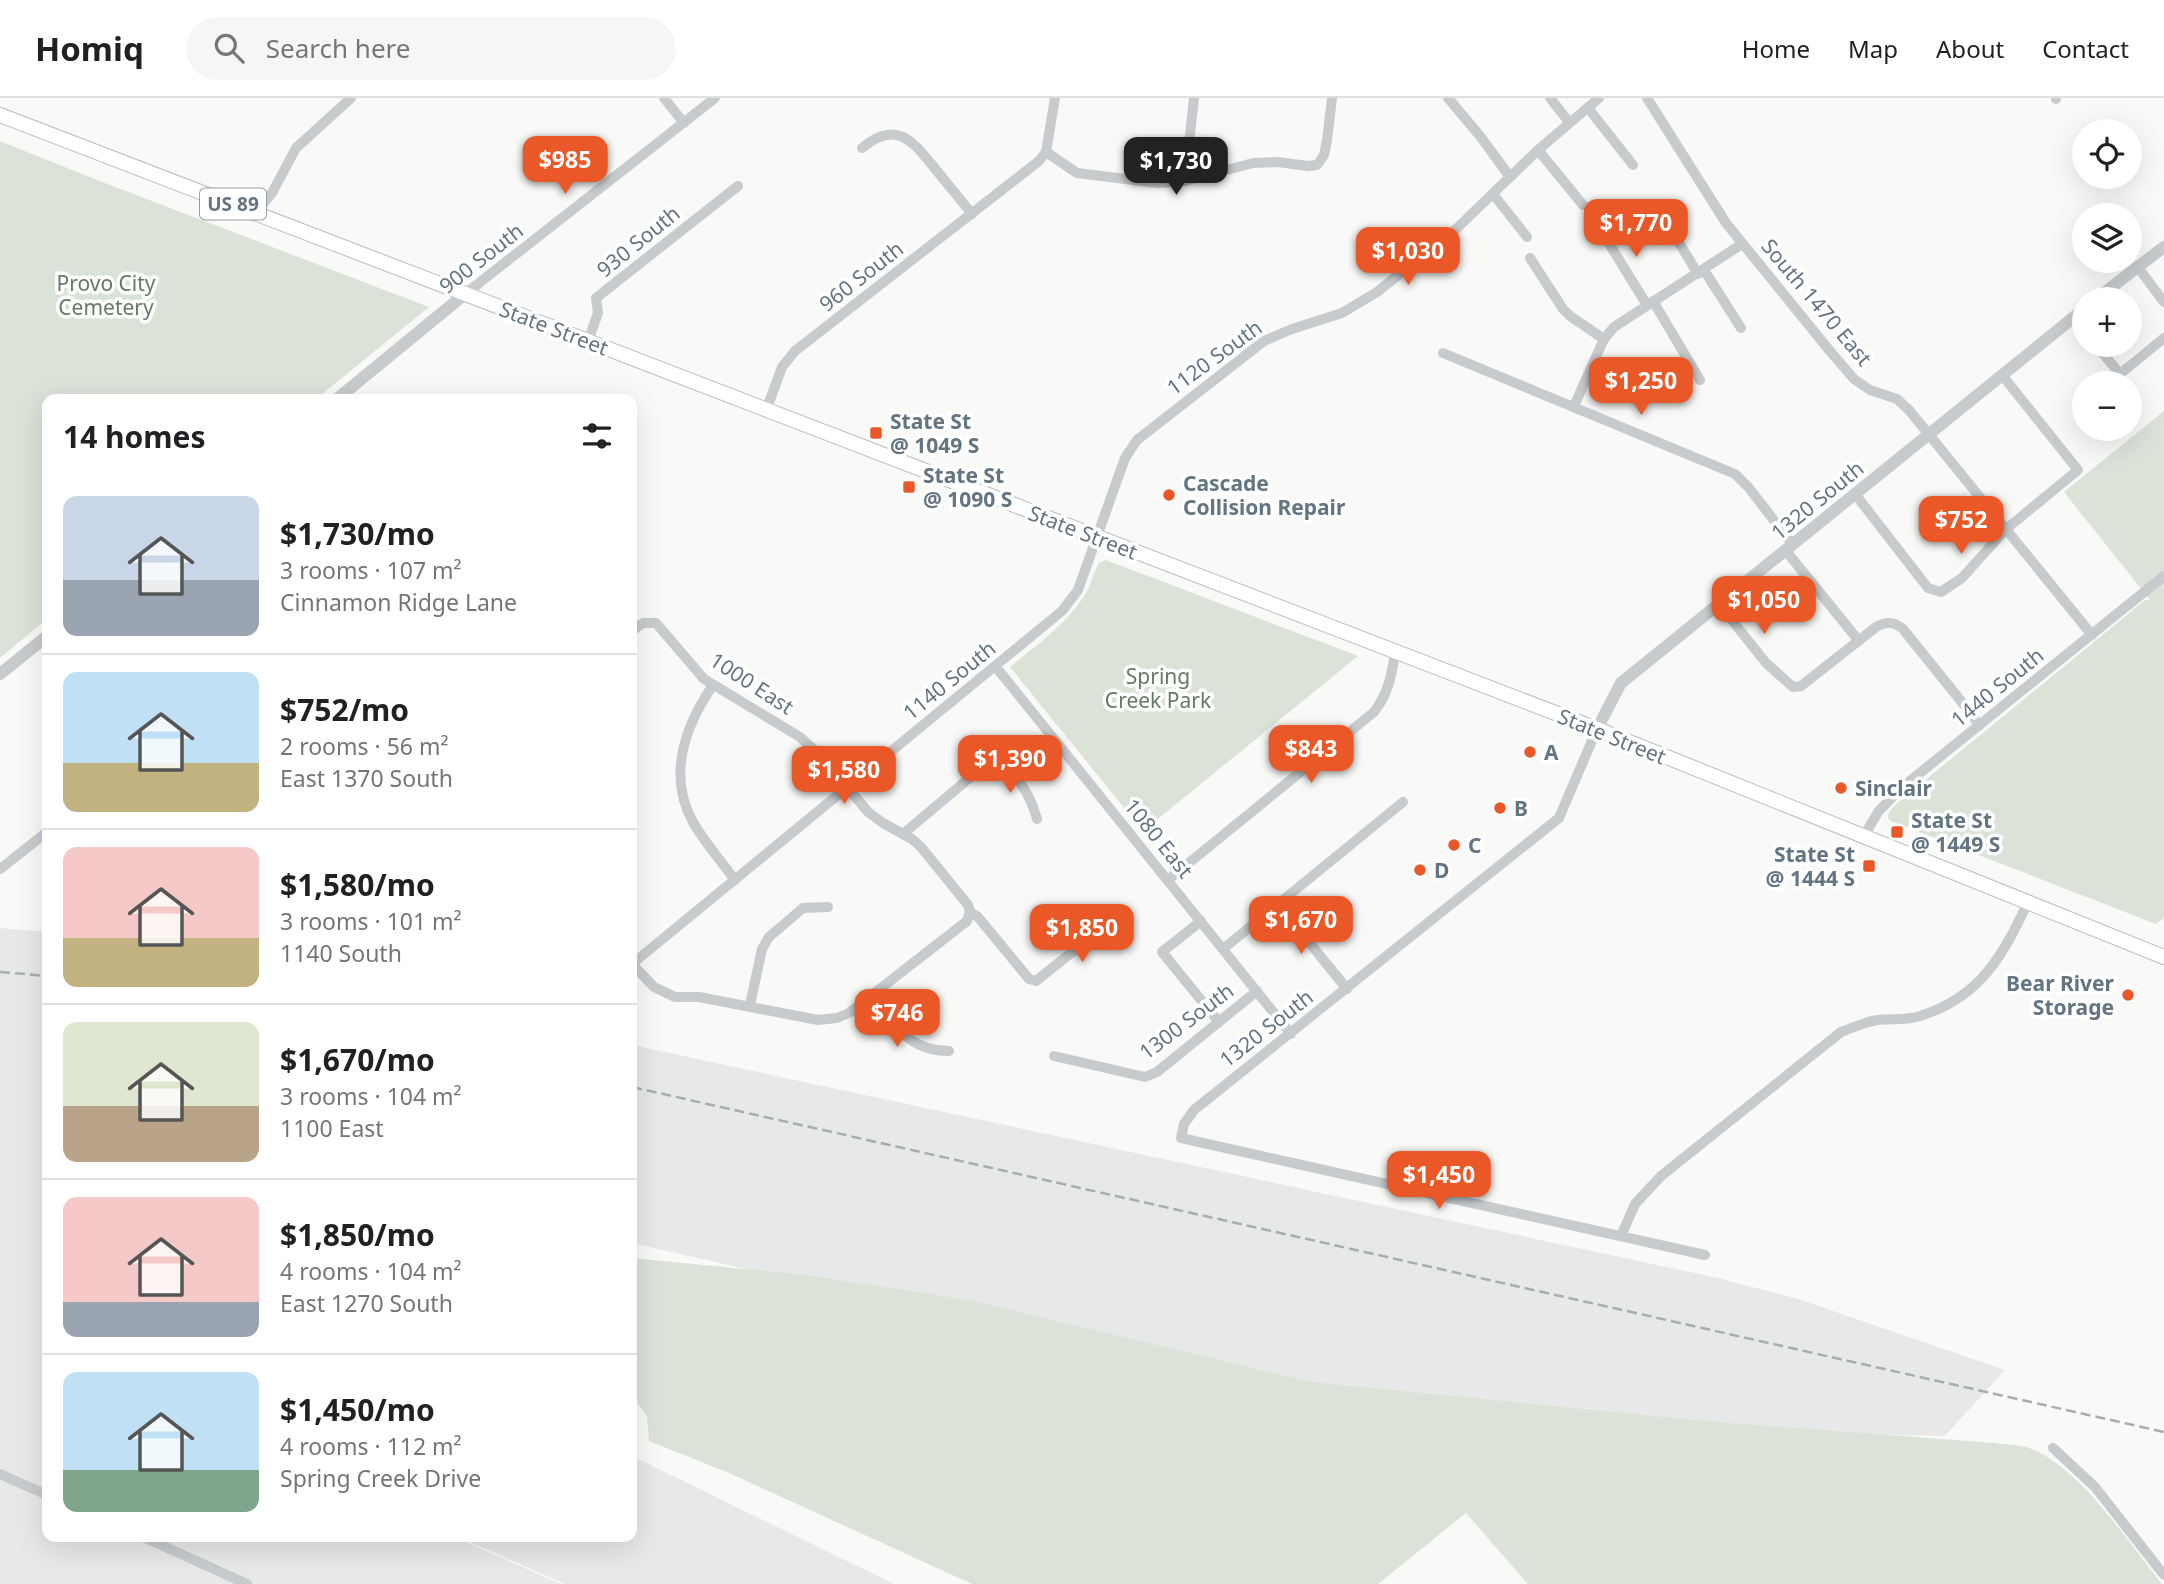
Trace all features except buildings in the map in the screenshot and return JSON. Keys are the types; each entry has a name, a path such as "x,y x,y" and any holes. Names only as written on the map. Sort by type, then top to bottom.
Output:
{"main road":[{"name":"State Street","path":"0,115 1597,729 2164,957"}],"street":[{"path":"256,213 272,193 296,148 351,98"},
{"path":"664,98 684,122"},
{"name":"900 South","path":"343,394 465,294 715,98"},
{"path":"1055,98 1046,152 1077,173 1158,183 1185,181 1253,163 1278,162 1308,166 1317,164 1324,155 1332,98"},
{"path":"1185,181 1194,98"},
{"path":"1448,98 1510,177"},
{"path":"1550,98 1569,122"},
{"name":"1120 South","path":"1097,537 1125,458 1137,440 1150,428 1264,341 1292,328 1342,313 1377,292 1455,230 1538,149 1600,98"},
{"name":"South 1470 East","path":"1647,98 1742,244 1854,379 1870,390 1896,399 1909,410 2092,635"},
{"path":"1588,108 1633,165"},
{"path":"862,148 876,136 896,135 913,141 972,214"},
{"path":"1538,149 1583,205"},
{"name":"960 South","path":"767,408 782,367 795,351 1026,174 1046,152"},
{"name":"930 South","path":"589,341 598,313 596,298 738,186"},
{"path":"1493,194 1527,237"},
{"path":"1661,213 1741,328"},
{"path":"1600,229 1700,380"},
{"path":"1574,406 1604,339 1614,327 1742,244"},
{"path":"2142,263 2164,247"},
{"path":"1530,258 1563,309 1604,339"},
{"path":"2111,287 2129,273"},
{"path":"2142,273 2164,302"},
{"name":"1320 South","path":"1621,1236 1181,1138 1184,1124 1194,1110 1559,818 1597,729 1621,683 2072,319"},
{"path":"2142,356 2164,338"},
{"path":"1443,352 1735,474 1749,488 1789,548 1859,641"},
{"path":"2106,357 2120,374 2141,357"},
{"path":"1856,494 1928,587 1941,592 1962,578 2005,530 2078,470 2002,375"},
{"name":"1140 South","path":"637,960 1051,622 1078,590 1097,537"},
{"name":"1440 South","path":"1864,836 1889,799 2164,576"},
{"path":"1719,604 1766,663 1793,687 1801,686 1881,624 1892,622 1903,629 1979,726"},
{"name":"1000 East","path":"637,627 643,623 656,623 695,670 713,685 800,737 822,757 878,820 921,847 968,905 970,912 978,917 1032,980 1036,981 1101,929 1108,911"},
{"path":"0,674 42,640"},
{"path":"1168,880 1374,712 1384,699 1392,676 1395,652"},
{"name":"1080 East","path":"996,667 1292,1034"},
{"path":"713,685 689,726 680,755 682,792 693,822 735,880"},
{"path":"903,834 986,764 999,761 1007,767 1032,799 1037,819"},
{"path":"1223,949 1403,802"},
{"path":"0,869 42,836"},
{"path":"1704,1255 1621,1236 1635,1204 1661,1176 1841,1032 1872,1021 1919,1017 1956,1001 1978,983 2006,949 2028,902"},
{"path":"1279,904 1348,989"},
{"path":"750,1005 762,949 769,937 803,908 828,907"},
{"path":"637,969 662,993 675,997 699,997 750,1005 818,1020 837,1018 873,996 967,921 970,912"},
{"path":"1201,921 1162,952 1219,1022"},
{"name":"1300 South","path":"1054,1056 1145,1077 1157,1072 1257,991"},
{"path":"873,996 913,1042 935,1051 949,1051"},
{"path":"2053,1448 2095,1487 2164,1575"},
{"path":"0,1474 42,1493"},
{"path":"154,1542 247,1584"}],"shaded area":[{"path":"0,928 42,932 42,1542 465,1542 561,1584 0,1584"},
{"path":"637,1046 1718,1278 1798,1299 2005,1370 1945,1436 1844,1434 1305,1397 637,1244"},
{"path":"637,1458 894,1584 565,1584 469,1542 637,1542"}],"green space":[{"name":"Provo City Cemetery","path":"0,141 429,307 322,394 42,394 42,623 0,658"},
{"path":"2164,411 2164,918 2156,924 1888,818 1895,805 2145,600 2150,600 2064,492 2127,441 2142,441 2142,429"},
{"name":"Spring Creek Park","path":"1106,560 1358,656 1143,831 1010,667 1051,633 1079,604 1099,563"},
{"path":"637,1258 805,1275 969,1300 1311,1382 1714,1422 2023,1446 2051,1459 2069,1473 2119,1528 2162,1584 1528,1584 1466,1513 1378,1584 972,1584 729,1473 649,1441 647,1416 637,1403"}],"railway":[{"path":"0,972 42,976"},
{"path":"637,1088 2164,1432"}],"place":[{"name":"State St @ 1049 S","path":"876,433"},
{"name":"State St @ 1090 S","path":"909,487"},
{"name":"Cascade Collision Repair","path":"1169,495"},
{"name":"A","path":"1530,752"},
{"name":"Sinclair","path":"1841,788"},
{"name":"B","path":"1500,808"},
{"name":"State St @ 1449 S","path":"1897,832"},
{"name":"C","path":"1454,845"},
{"name":"State St @ 1444 S","path":"1869,866"},
{"name":"D","path":"1420,870"},
{"name":"Bear River Storage","path":"2128,995"}]}
